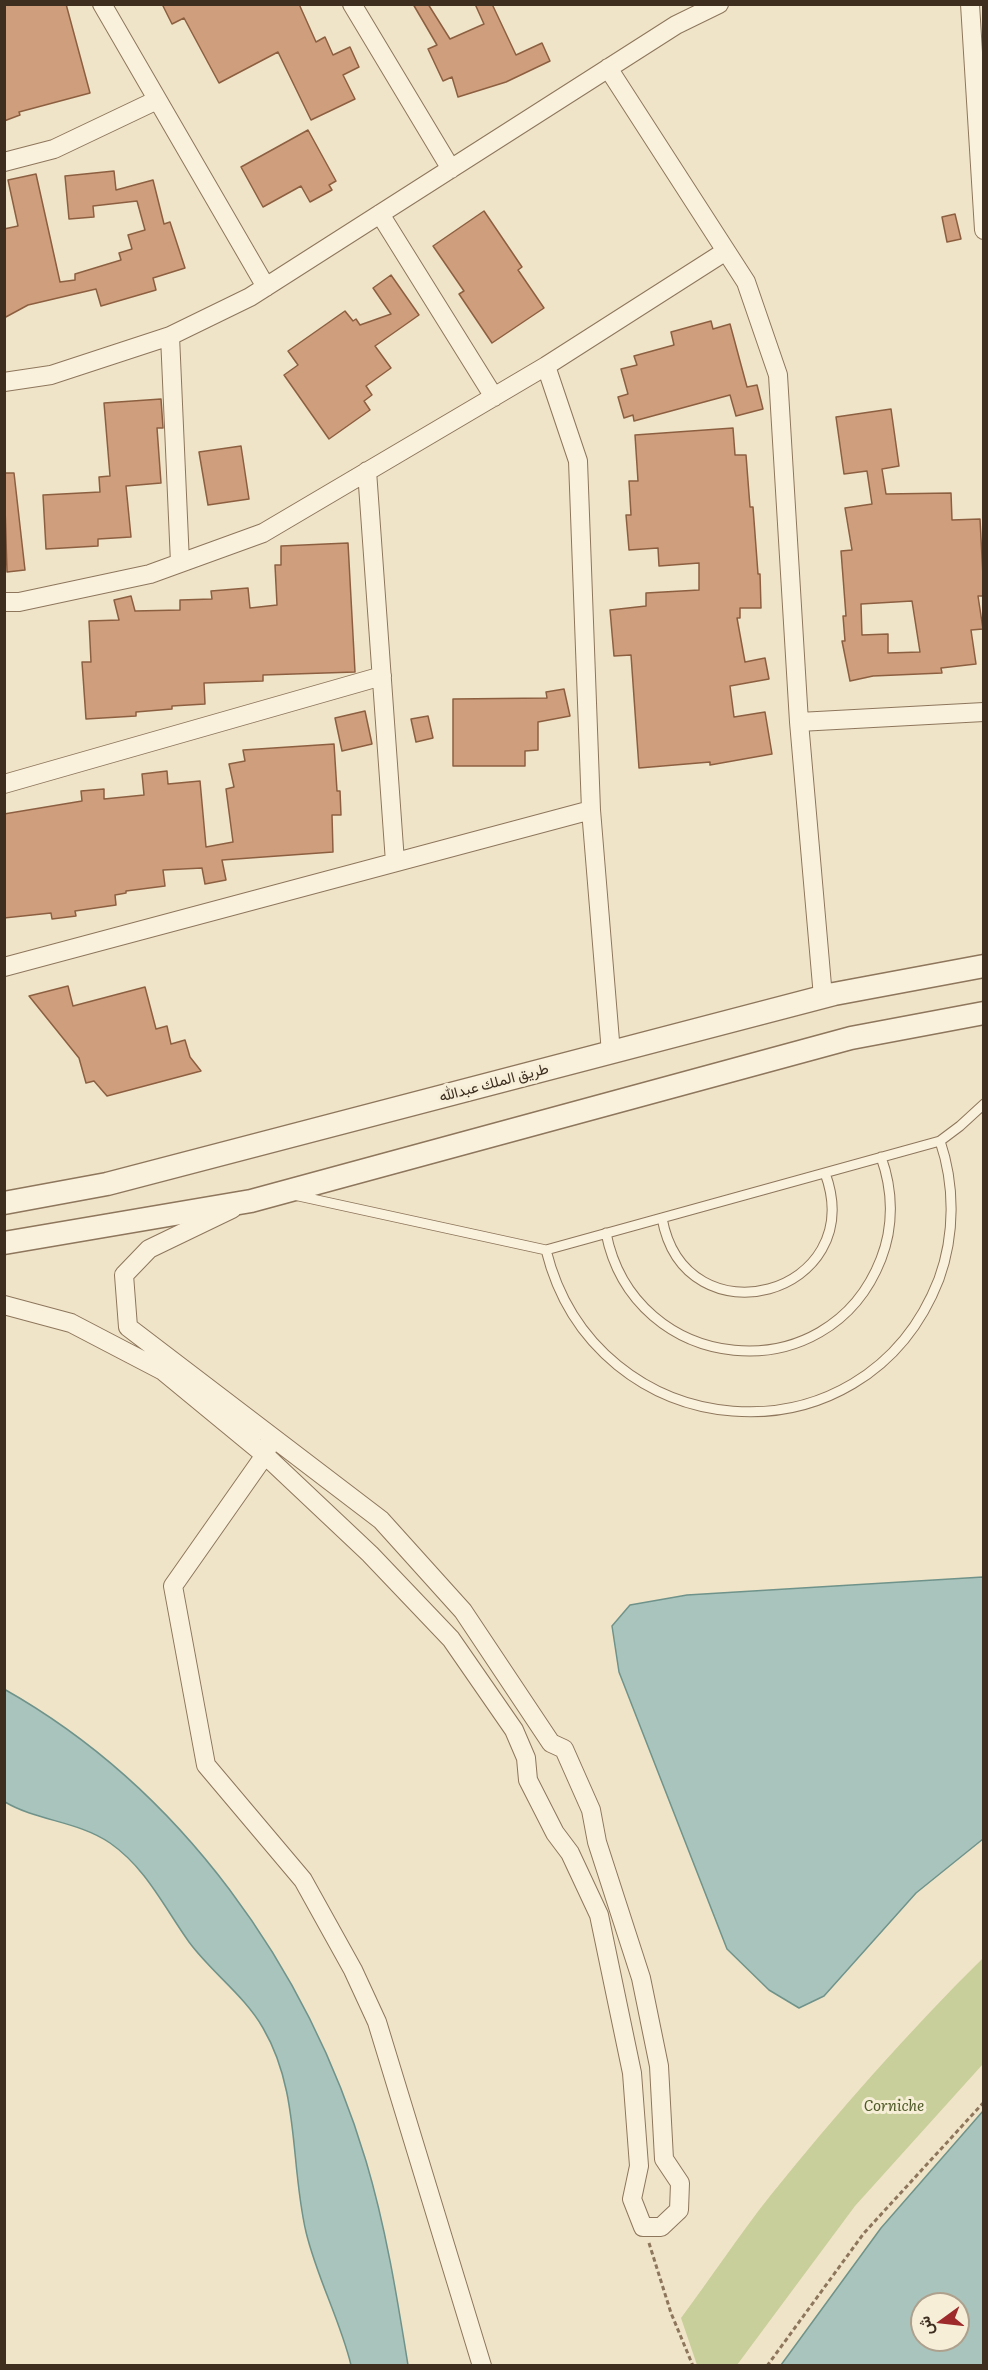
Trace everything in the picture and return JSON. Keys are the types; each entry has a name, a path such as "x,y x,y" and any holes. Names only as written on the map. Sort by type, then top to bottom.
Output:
{"street":[{"path":"102,4 266,286"},
{"path":"352,4 451,169"},
{"path":"4,382 51,375 170,336 266,286 676,25 719,4"},
{"path":"970,4 984,230"},
{"path":"608,68 746,282 778,375 800,722 823,997"},
{"path":"4,162 54,149 158,100"},
{"path":"380,214 494,397"},
{"path":"4,602 19,602 150,574 263,533 546,366 726,251"},
{"path":"170,336 180,563"},
{"path":"546,366 578,461 591,810 610,1053"},
{"path":"367,471 394,862"},
{"path":"4,784 382,676"},
{"path":"800,722 984,712"},
{"path":"4,967 591,810"},
{"name":"طريق الملك عبدالله","path":"4,1203 107,1184 823,997 984,966"},
{"path":"4,1243 251,1201 851,1038 984,1013"},
{"path":"4,1305 71,1323 163,1371 265,1455 370,1554 451,1639 514,1730 526,1758 528,1780 555,1833 570,1853 599,1915 632,2073 639,2166 632,2199 643,2227 661,2228 679,2210 680,2183 664,2159 659,2066 641,1978 597,1842 591,1810 564,1749 551,1743 463,1611 381,1520 272,1434 128,1327 124,1275 149,1249 251,1201"},
{"path":"251,1443 272,1434"},
{"path":"272,1434 265,1455 173,1586 206,1765 303,1880 353,1970 373,2012 482,2366"},
{"path":"526,1758 551,1743"},
{"path":"639,2166 664,2159"}],"lane":[{"path":"283,1193 546,1250 940,1141 984,1104"},
{"path":"546,1250 560,1291 574,1317 604,1354 635,1379 687,1404 716,1411 774,1412 803,1406 830,1396 880,1365 918,1321 932,1295 943,1268 952,1210 950,1181 940,1141"},
{"path":"606,1233 615,1266 625,1284 637,1301 668,1328 686,1338 725,1350 746,1352 786,1347 824,1330 840,1318 855,1304 877,1269 885,1250 891,1209 890,1189 881,1157"},
{"path":"662,1218 675,1253 700,1279 734,1292 770,1290 802,1273 824,1244 832,1209 825,1173"}],"path":[{"path":"767,2366 864,2233 984,2102"},
{"path":"643,2227 671,2313 693,2366"}],"green space":[{"name":"Corniche","path":"983,1958 983,2064 855,2206 737,2365 697,2365 681,2318 759,2211 821,2134 900,2044"}],"water":[{"path":"983,1577 983,1839 916,1893 824,1996 799,2008 769,1990 727,1949 619,1672 612,1626 630,1605 687,1595"},
{"path":"4,1689 68,1730 127,1778 181,1831 230,1890 273,1953 310,2019 341,2089 366,2161 385,2237 408,2365 351,2365 306,2232 289,2102 283,2077 275,2052 256,2016 189,1942 154,1889 123,1853 110,1843 85,1830 30,1813 5,1802"},
{"path":"983,2111 983,2365 781,2365 881,2228"}],"building":[{"path":"4,4 66,4 90,93 19,112 20,115 4,121"},
{"path":"162,4 299,4 316,42 325,37 333,55 350,47 359,67 343,75 355,99 311,120 278,52 219,83 184,18 172,24"},
{"path":"413,4 428,4 450,39 484,24 475,4 492,4 516,55 542,43 550,61 506,82 458,97 452,77 443,81 428,49 437,45"},
{"path":"308,130 336,181 329,185 332,190 310,202 301,186 263,207 241,167"},
{"path":"114,171 116,190 153,180 164,224 170,222 185,268 153,278 156,290 101,306 96,289 28,305 4,318 4,229 18,226 8,180 36,174 60,282 75,280 75,274 121,260 119,253 132,249 128,235 145,230 137,201 93,206 94,217 69,219 65,176"},
{"path":"484,211 522,267 518,270 544,308 492,343 459,294 464,291 433,246"},
{"path":"955,214 961,239 947,242 942,217"},
{"path":"391,275 419,315 375,346 391,368 366,386 372,395 364,401 370,410 329,439 284,375 298,365 288,351 345,311 353,321 356,319 360,325 391,314 373,288"},
{"path":"711,321 713,329 730,324 747,387 757,385 763,409 736,416 730,395 634,421 633,415 624,418 618,397 628,394 621,369 637,365 634,356 674,345 671,332"},
{"path":"161,399 163,428 157,428 161,483 126,486 131,537 98,539 98,546 46,549 43,495 100,492 99,477 110,476 104,403"},
{"path":"891,409 899,466 882,469 886,494 951,493 952,520 980,519 984,596 978,596 983,629 971,630 976,664 941,668 942,673 873,676 850,681 842,641 845,641 843,616 846,616 841,551 852,550 845,508 872,504 867,471 844,474 836,417","holes":["912,601 920,652 888,653 888,634 862,635 861,604"]},
{"path":"733,428 735,455 746,455 750,507 753,507 758,574 760,574 761,608 740,608 740,618 737,618 745,662 765,658 769,679 730,686 734,717 765,712 772,754 710,765 710,762 639,768 631,655 614,656 610,610 646,606 646,593 699,590 699,563 659,566 658,548 629,550 626,515 631,515 629,481 638,481 635,435"},
{"path":"241,446 249,499 208,505 199,452"},
{"path":"4,473 14,473 25,570 7,572"},
{"path":"348,543 355,672 263,675 263,681 204,683 205,704 172,706 172,709 136,712 136,716 86,719 82,662 91,662 89,621 119,620 114,600 131,596 135,611 180,610 180,600 212,599 211,591 248,588 250,608 277,605 275,565 281,565 281,546"},
{"path":"564,689 570,716 538,722 538,750 525,751 525,766 453,766 453,699 547,698 546,692"},
{"path":"365,711 372,744 342,751 335,718"},
{"path":"428,716 433,738 416,742 411,719"},
{"path":"334,744 341,815 332,815 333,852 222,860 226,880 205,884 202,868 163,870 165,886 126,891 126,893 115,895 116,905 75,911 76,916 52,919 51,913 4,918 4,814 82,801 81,791 104,789 104,799 144,795 142,774 167,771 168,784 200,781 206,847 233,842 226,789 234,787 229,764 245,761 243,750"},
{"path":"68,986 73,1006 145,987 156,1029 167,1026 171,1044 185,1040 190,1057 201,1071 107,1096 94,1081 86,1083 79,1058 29,996"}]}
